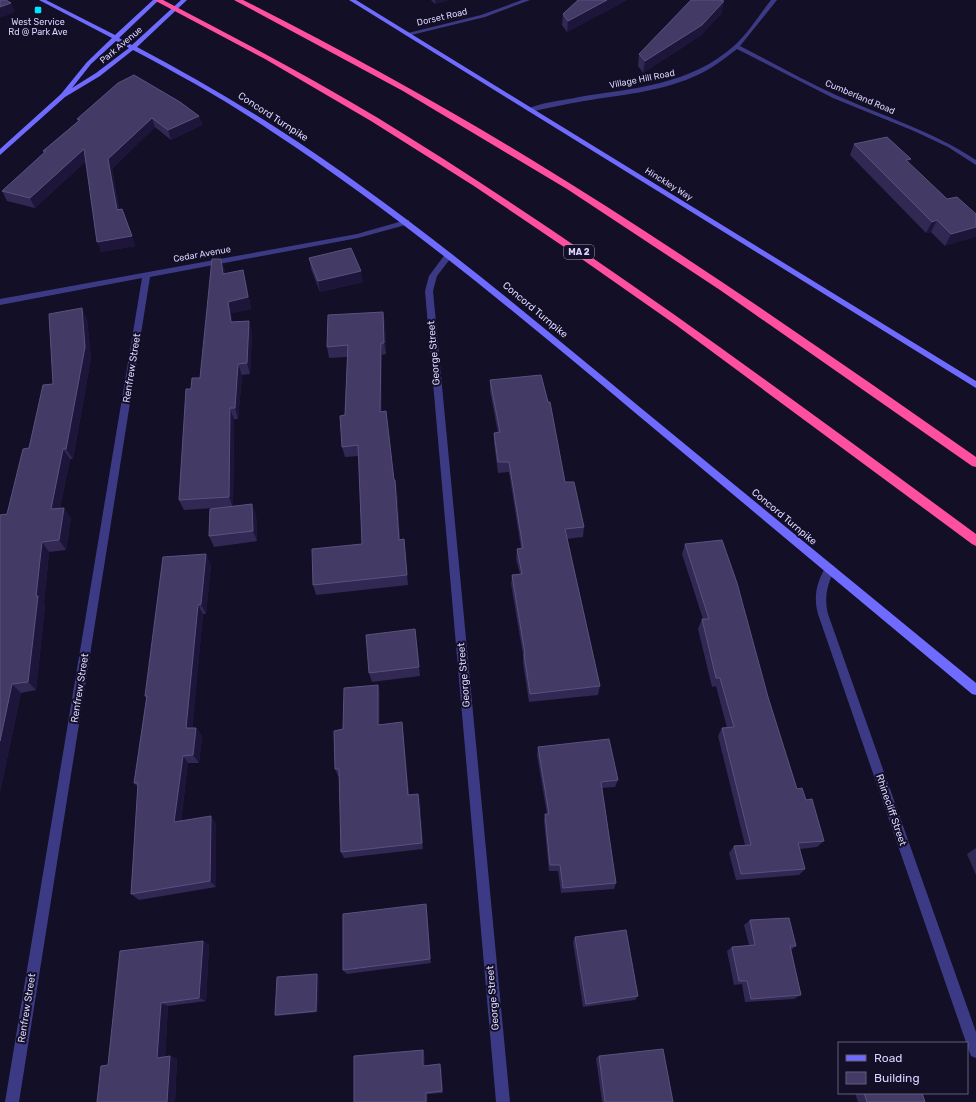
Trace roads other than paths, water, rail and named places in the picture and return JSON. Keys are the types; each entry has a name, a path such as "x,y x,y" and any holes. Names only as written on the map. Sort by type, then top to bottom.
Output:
{"highway":[{"name":"MA 2","path":"157,0 282,65 376,120 480,185 643,296 976,541"},
{"path":"238,0 313,38 408,90 569,187 701,273 976,463"}],"main road":[{"name":"Concord Turnpike","path":"42,0 134,47 208,89 273,129 357,186 406,222 513,306 976,690"},
{"name":"Park Avenue","path":"0,153 64,95 89,63 157,0"},
{"name":"Park Avenue","path":"64,95 103,72 134,47 184,0"},
{"name":"Hinckley Way","path":"352,0 358,2 406,34 976,385"}],"street":[{"name":"Dorset Road","path":"406,34 478,18 507,9 527,0"},
{"name":"Village Hill Road","path":"530,110 559,102 630,92 677,82 698,73 720,60 736,47 774,0"},
{"name":"Cumberland Road","path":"736,47 835,97 937,140 976,163"},
{"name":"Cedar Avenue","path":"0,302 358,236 406,222"},
{"name":"George Street","path":"449,255 434,272 429,285 429,291 503,1102"},
{"name":"Renfrew Street","path":"12,1102 147,274"},
{"name":"Rhinecliff Street","path":"830,569 821,590 820,606 976,1051"}],"place":[{"name":"West Service Rd @ Park Ave","path":"38,10"}]}
